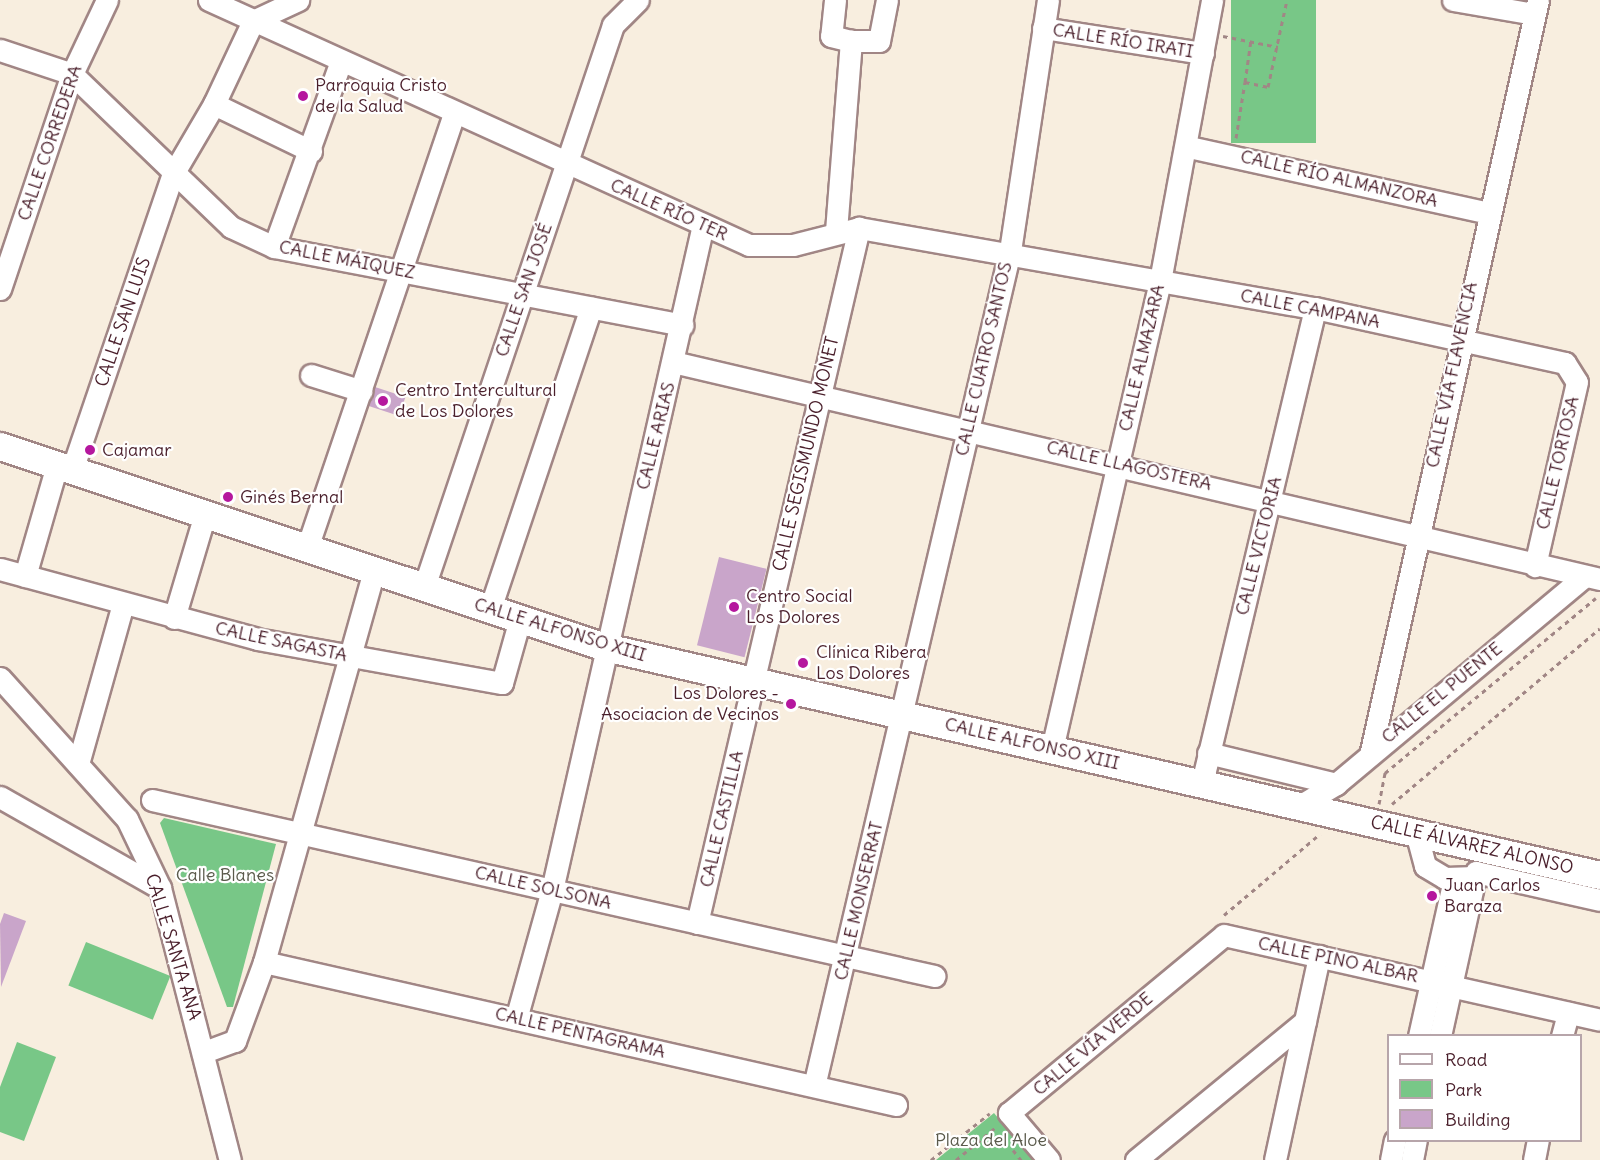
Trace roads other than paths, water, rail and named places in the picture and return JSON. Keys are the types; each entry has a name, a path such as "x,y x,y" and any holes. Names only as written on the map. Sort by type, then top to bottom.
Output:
{"main road":[{"name":"CALLE ALFONSO XIII","path":"0,446 605,647 1344,815"},
{"name":"CALLE ÁLVAREZ ALONSO","path":"1344,815 1600,874"}],"street":[{"name":"CALLE CORREDERA","path":"0,289 8,239 72,74 107,0"},
{"name":"CALLE RÍO TER","path":"209,0 566,165 749,245 793,245 836,231 859,228 1010,251 1160,281"},
{"path":"253,21 298,0"},
{"name":"CALLE SAN JOSÉ","path":"424,587 613,25 638,0"},
{"path":"834,0 831,36 851,41 879,40 887,0"},
{"name":"CALLE CUATRO SANTOS","path":"901,714 1010,251 1048,0"},
{"name":"CALLE ALMAZARA","path":"1052,749 1189,147 1212,0"},
{"path":"1453,0 1536,7"},
{"name":"CALLE VÍA FLAVENCIA","path":"1371,752 1459,339 1536,7"},
{"name":"CALLE SAN LUIS","path":"25,576 173,174 214,104 253,21"},
{"name":"CALLE RÍO IRATI","path":"1043,28 1205,44"},
{"path":"836,231 851,41"},
{"path":"0,50 72,74"},
{"path":"274,247 341,62"},
{"name":"CALLE MÁIQUEZ","path":"72,74 173,174 231,227 274,247 683,325"},
{"path":"214,104 310,152"},
{"path":"307,548 403,272 454,114"},
{"name":"CALLE RÍO ALMANZORA","path":"1189,147 1488,213"},
{"name":"CALLE ARIAS","path":"516,1019 552,890 605,647 683,325 703,225"},
{"name":"CALLE SEGISMUNDO MONET","path":"754,681 859,228"},
{"name":"CALLE CAMPANA","path":"1160,281 1315,308 1459,339"},
{"path":"490,609 591,307"},
{"name":"CALLE VICTORIA","path":"1202,783 1315,308"},
{"name":"CALLE TORTOSA","path":"1459,339 1565,363 1577,382 1535,566"},
{"name":"CALLE LLAGOSTERA","path":"674,362 1271,498 1419,534 1535,566 1591,578"},
{"path":"311,375 362,391"},
{"path":"174,618 205,514"},
{"name":"CALLE SAGASTA","path":"0,569 174,618 349,656 502,683 520,619"},
{"path":"204,1052 235,1041 264,962 374,570"},
{"name":"CALLE EL PUENTE","path":"1301,805 1336,784 1371,752 1591,578"},
{"path":"78,764 123,604"},
{"name":"CALLE SANTA ANA","path":"0,678 127,819 160,888 230,1160"},
{"name":"CALLE CASTILLA","path":"697,923 754,681"},
{"name":"CALLE MONSERRAT","path":"814,1086 847,956 901,714"},
{"path":"1208,753 1336,784"},
{"path":"0,797 160,888"},
{"name":"CALLE SOLSONA","path":"152,800 934,976"},
{"path":"1416,832 1425,866 1454,879 1476,872"},
{"path":"1419,1034 1441,982 1476,872 1491,849"},
{"name":"CALLE ÁLVAREZ ALONSO","path":"1476,872 1600,900"},
{"path":"1440,1034 1441,982 1454,879"},
{"name":"CALLE PINO ALBAR","path":"1224,935 1441,982 1600,1020"},
{"name":"CALLE VÍA VERDE","path":"1049,1160 1009,1113 1224,935"},
{"path":"1275,1160 1319,956"},
{"name":"CALLE PENTAGRAMA","path":"264,962 896,1105"},
{"path":"1562,1034 1568,1013"},
{"path":"1136,1160 1305,1021"},
{"path":"1391,1160 1395,1142"},
{"path":"1412,1160 1416,1142"},
{"path":"1534,1160 1538,1142"}],"place":[{"name":"Parroquia Cristo de la Salud","path":"303,96"},
{"name":"Centro Intercultural de Los Dolores","path":"383,401"},
{"name":"Cajamar","path":"90,450"},
{"name":"Ginés Bernal","path":"228,497"},
{"name":"Centro Social Los Dolores","path":"734,607"},
{"name":"Clínica Ribera Los Dolores","path":"803,663"},
{"name":"Los Dolores - Asociacion de Vecinos","path":"791,704"},
{"name":"Juan Carlos Baraza","path":"1432,896"}],"park label":[{"name":"Calle Blanes","path":"225,875"},
{"name":"Plaza del Aloe","path":"991,1140"}]}
